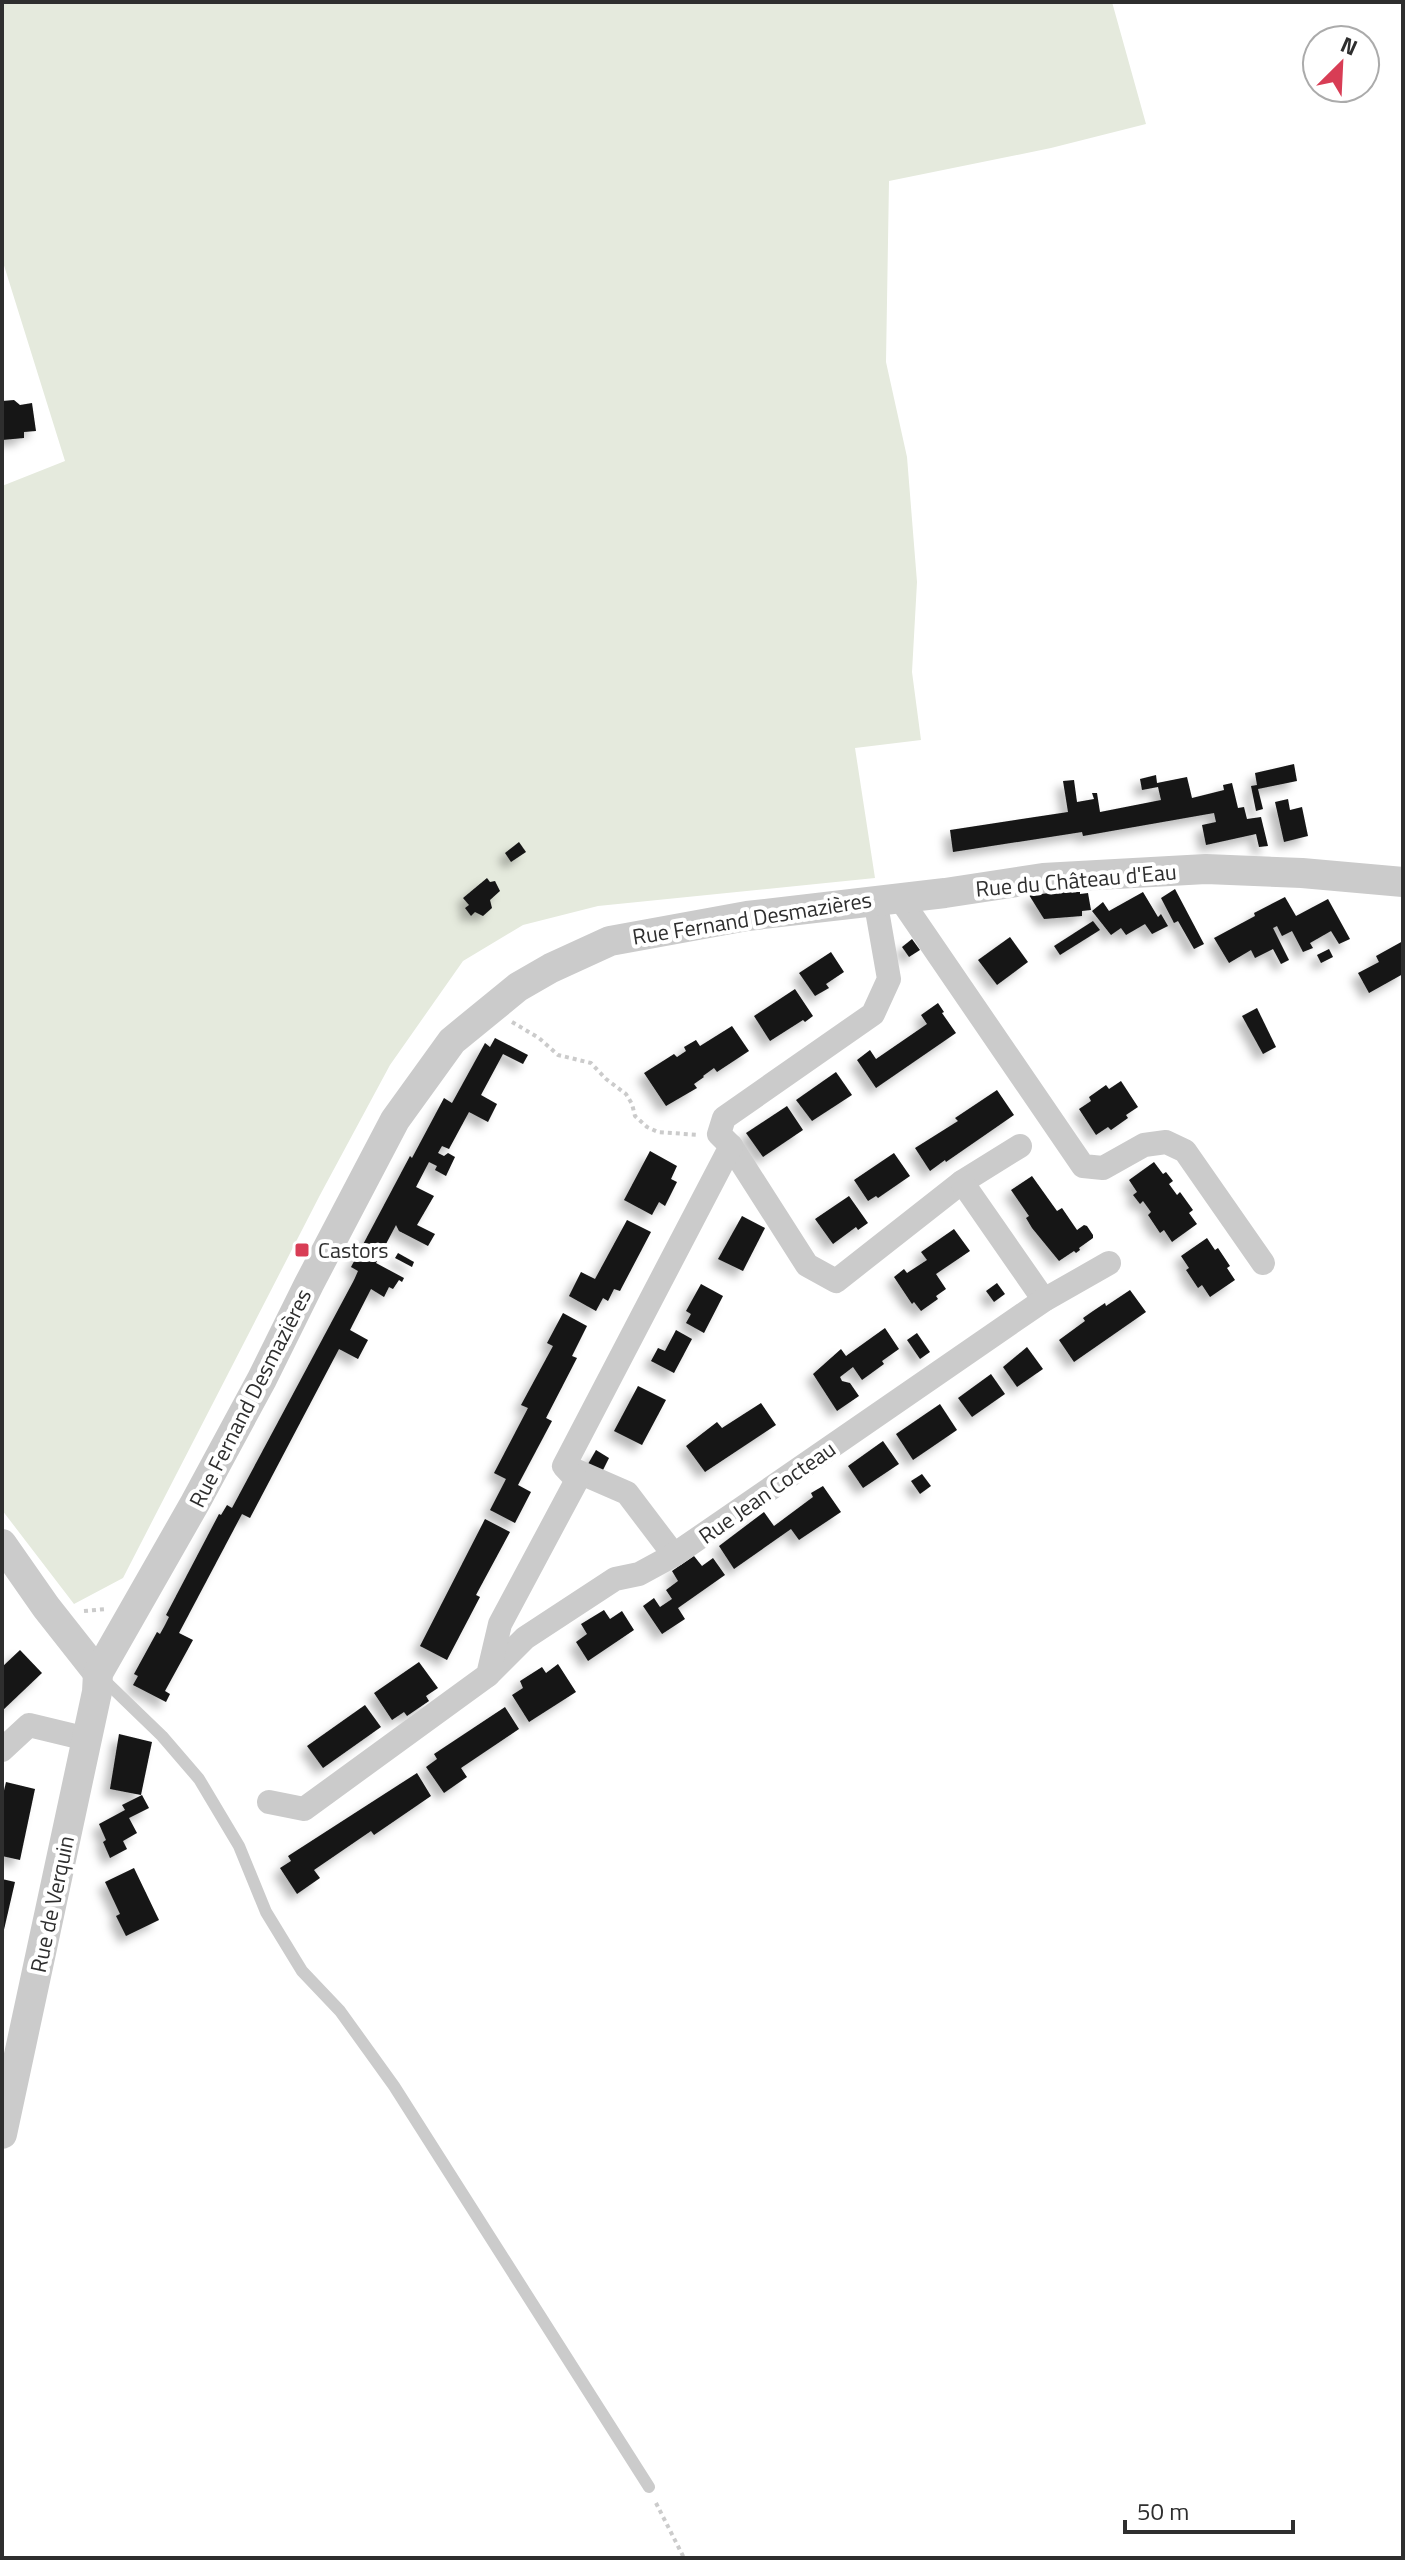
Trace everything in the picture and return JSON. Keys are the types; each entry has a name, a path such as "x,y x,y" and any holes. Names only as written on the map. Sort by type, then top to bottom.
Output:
{"street":[{"name":"Rue du Château d'Eau","path":"945,893 1043,878 1206,869 1403,882"},
{"name":"Rue Fernand Desmazières","path":"98,1673 255,1393 395,1120 452,1041 529,980 610,941 747,916 945,893"},
{"path":"887,898 889,979 873,1014 724,1118 719,1134 731,1146 807,1265 836,1281 962,1182 1020,1146"},
{"path":"887,898 1083,1166 1103,1168 1144,1145 1166,1142 1185,1151 1263,1263"},
{"path":"564,1466 731,1146"},
{"path":"962,1182 1044,1300"},
{"name":"Rue Jean Cocteau","path":"269,1802 304,1809 488,1675 525,1638 615,1579 639,1574 674,1555 1044,1300 1109,1263"},
{"path":"564,1466 627,1493 674,1555"},
{"path":"488,1675 500,1624 577,1480 564,1466"},
{"path":"2,1544 98,1673"},
{"name":"Rue de Verquin","path":"2,2134 8,2077 87,1739 98,1673"},
{"path":"2,1750 29,1725 87,1739"}],"lane":[{"path":"98,1673 162,1736 199,1779 239,1846 266,1912 302,1971 340,2011 394,2086 649,2487"}],"path":[{"path":"491,1009 539,1038 558,1055 591,1063 626,1094 635,1116 647,1127 658,1132 698,1135 724,1118"},
{"path":"649,2487 684,2558"}],"shaded area":[{"path":"2,2 1112,2 1146,124 1051,148 889,181 886,362 907,457 917,582 912,672 921,740 855,748 875,878 598,906 523,925 463,961 390,1065 123,1578 74,1604 2,1510 2,486 65,461 2,259"}],"building":[{"path":"14,400 20,405 32,403 36,431 24,432 24,438 2,440 2,401"},
{"path":"1294,764 1297,781 1258,789 1263,809 1256,811 1251,786 1257,785 1255,773"},
{"path":"1156,775 1157,783 1187,777 1192,798 1224,790 1223,785 1232,783 1238,808 1244,807 1247,819 1261,817 1268,846 1259,847 1256,834 1206,845 1202,825 1216,822 1214,813 1083,836 1082,832 953,852 950,830 1068,812 1063,781 1074,780 1077,802 1094,799 1092,793 1097,793 1100,812 1161,800 1158,787 1142,790 1140,779"},
{"path":"1288,799 1290,810 1302,807 1308,836 1284,842 1275,802"},
{"path":"519,842 526,852 511,862 505,853"},
{"path":"487,878 490,882 495,881 500,891 490,900 492,908 483,916 475,912 471,916 465,908 469,905 463,898"},
{"path":"1175,889 1204,944 1194,949 1178,921 1174,923 1161,898"},
{"path":"1080,890 1080,894 1088,893 1091,910 1082,911 1082,916 1044,919 1029,895"},
{"path":"1143,892 1158,917 1161,914 1168,926 1152,934 1145,924 1126,935 1121,928 1111,935 1092,911 1103,902 1109,911"},
{"path":"1285,897 1296,916 1328,899 1350,939 1339,944 1331,931 1310,943 1313,948 1303,952 1292,931 1282,936 1277,926 1273,928 1289,960 1281,964 1273,949 1255,958 1251,950 1229,963 1214,938"},
{"path":"1093,921 1100,930 1060,955 1054,946"},
{"path":"1010,937 1028,962 997,985 978,960"},
{"path":"912,939 920,950 909,957 902,947"},
{"path":"1403,941 1403,974 1369,993 1358,973 1379,962 1376,956"},
{"path":"1329,949 1333,957 1321,963 1317,955"},
{"path":"831,952 844,972 826,984 829,988 815,996 799,973"},
{"path":"795,989 813,1016 770,1041 754,1016"},
{"path":"938,1003 956,1033 876,1088 857,1060 870,1050 876,1059 927,1024 921,1015"},
{"path":"1257,1008 1276,1047 1263,1054 1242,1016"},
{"path":"732,1026 749,1051 717,1072 714,1068 694,1084 697,1088 666,1106 644,1073 674,1054 677,1057 686,1051 684,1047 696,1040 700,1046"},
{"path":"495,1038 528,1055 523,1064 503,1054 481,1095 497,1104 488,1122 469,1112 449,1149 442,1146 438,1153 455,1157 446,1176 429,1162 416,1187 434,1196 417,1225 435,1234 428,1246 399,1231 396,1225 376,1263 404,1278 393,1289 389,1287 384,1297 371,1289 350,1330 368,1340 358,1359 339,1349 250,1518 242,1514 179,1633 193,1640 165,1691 170,1694 166,1702 133,1685 138,1676 134,1674 157,1632 160,1634 165,1625 169,1617 166,1615 219,1514 227,1505 232,1508 354,1280 358,1271 351,1267 410,1156 412,1158 444,1098 452,1103 485,1043 490,1047"},
{"path":"836,1072 852,1095 812,1121 796,1100"},
{"path":"1121,1081 1138,1107 1111,1130 1108,1127 1096,1135 1079,1109 1106,1085 1109,1089"},
{"path":"997,1090 1014,1115 930,1171 915,1148 958,1121 955,1118"},
{"path":"787,1106 803,1130 763,1157 746,1133"},
{"path":"650,1151 677,1166 671,1179 677,1182 665,1206 659,1202 652,1215 624,1200"},
{"path":"894,1153 910,1176 878,1198 876,1196 868,1201 854,1180"},
{"path":"1154,1162 1173,1181 1169,1184 1177,1195 1180,1192 1193,1210 1189,1213 1197,1224 1172,1242 1164,1230 1160,1233 1143,1201 1140,1204 1133,1195 1137,1192 1129,1180"},
{"path":"1032,1176 1057,1211 1062,1208 1077,1230 1084,1225 1093,1235 1080,1250 1059,1261 1032,1228 1026,1218 1029,1216 1011,1190"},
{"path":"849,1196 868,1223 858,1230 856,1227 833,1244 815,1219"},
{"path":"742,1216 765,1228 743,1271 718,1259"},
{"path":"627,1220 651,1232 620,1291 614,1289 608,1301 603,1298 596,1311 569,1296 581,1272 595,1279"},
{"path":"954,1229 970,1251 936,1274 946,1289 921,1311 914,1302 912,1304 894,1277 904,1269 907,1273 927,1260 921,1252"},
{"path":"1207,1238 1230,1266 1227,1268 1235,1280 1210,1297 1202,1285 1198,1288 1181,1256"},
{"path":"398,1253 414,1262 412,1267 395,1258"},
{"path":"997,1283 1005,1294 994,1302 986,1291"},
{"path":"701,1284 723,1296 704,1333 686,1323 691,1314 686,1311"},
{"path":"1130,1290 1146,1312 1074,1362 1059,1340 1085,1321 1083,1318"},
{"path":"563,1313 587,1326 572,1356 577,1358 546,1418 552,1421 518,1485 531,1492 515,1523 490,1510 506,1479 494,1473 528,1408 521,1405 553,1346 547,1343"},
{"path":"885,1328 899,1349 862,1380 853,1367 840,1377 842,1381 850,1383 859,1396 837,1411 813,1374 841,1349 846,1356"},
{"path":"676,1330 692,1339 674,1373 651,1361 658,1348 665,1351"},
{"path":"917,1333 930,1352 920,1359 907,1340"},
{"path":"1027,1347 1043,1369 1017,1387 1003,1367"},
{"path":"991,1374 1005,1394 972,1417 958,1398"},
{"path":"638,1386 666,1400 642,1445 614,1431"},
{"path":"761,1403 776,1425 705,1472 686,1446 717,1422 722,1428"},
{"path":"940,1404 957,1430 913,1460 896,1434"},
{"path":"883,1441 899,1464 863,1488 848,1466"},
{"path":"596,1450 609,1458 602,1472 588,1464"},
{"path":"922,1474 931,1486 920,1494 911,1481"},
{"path":"823,1486 841,1512 799,1540 791,1529 734,1569 719,1546 764,1512 774,1526"},
{"path":"485,1519 510,1532 476,1595 480,1597 447,1660 420,1646"},
{"path":"694,1556 702,1566 713,1558 725,1575 678,1608 685,1619 662,1634 643,1606 654,1598 660,1607 672,1599 666,1590 678,1581 672,1571"},
{"path":"604,1610 610,1619 622,1611 634,1630 588,1661 576,1642 587,1634 581,1624"},
{"path":"20,1650 42,1673 2,1711 2,1667"},
{"path":"419,1662 438,1688 426,1696 429,1701 407,1716 404,1712 392,1720 374,1693"},
{"path":"558,1664 576,1692 529,1722 512,1695 523,1688 520,1681 542,1667 546,1673"},
{"path":"365,1705 381,1727 323,1768 307,1746"},
{"path":"505,1707 519,1729 461,1768 467,1777 444,1793 426,1767 437,1759 434,1754"},
{"path":"119,1734 152,1742 141,1795 110,1789"},
{"path":"417,1773 431,1796 374,1835 371,1831 314,1870 320,1878 297,1894 280,1868 291,1861 288,1856"},
{"path":"6,1782 35,1789 20,1860 2,1856 2,1799"},
{"path":"142,1795 149,1808 129,1818 137,1833 123,1841 127,1849 110,1858 99,1824 125,1810 122,1805"},
{"path":"134,1868 159,1920 126,1936 105,1882"},
{"path":"2,1879 15,1882 3,1934 2,1934"}],"place":[{"name":"Castors","path":"302,1250"}]}
